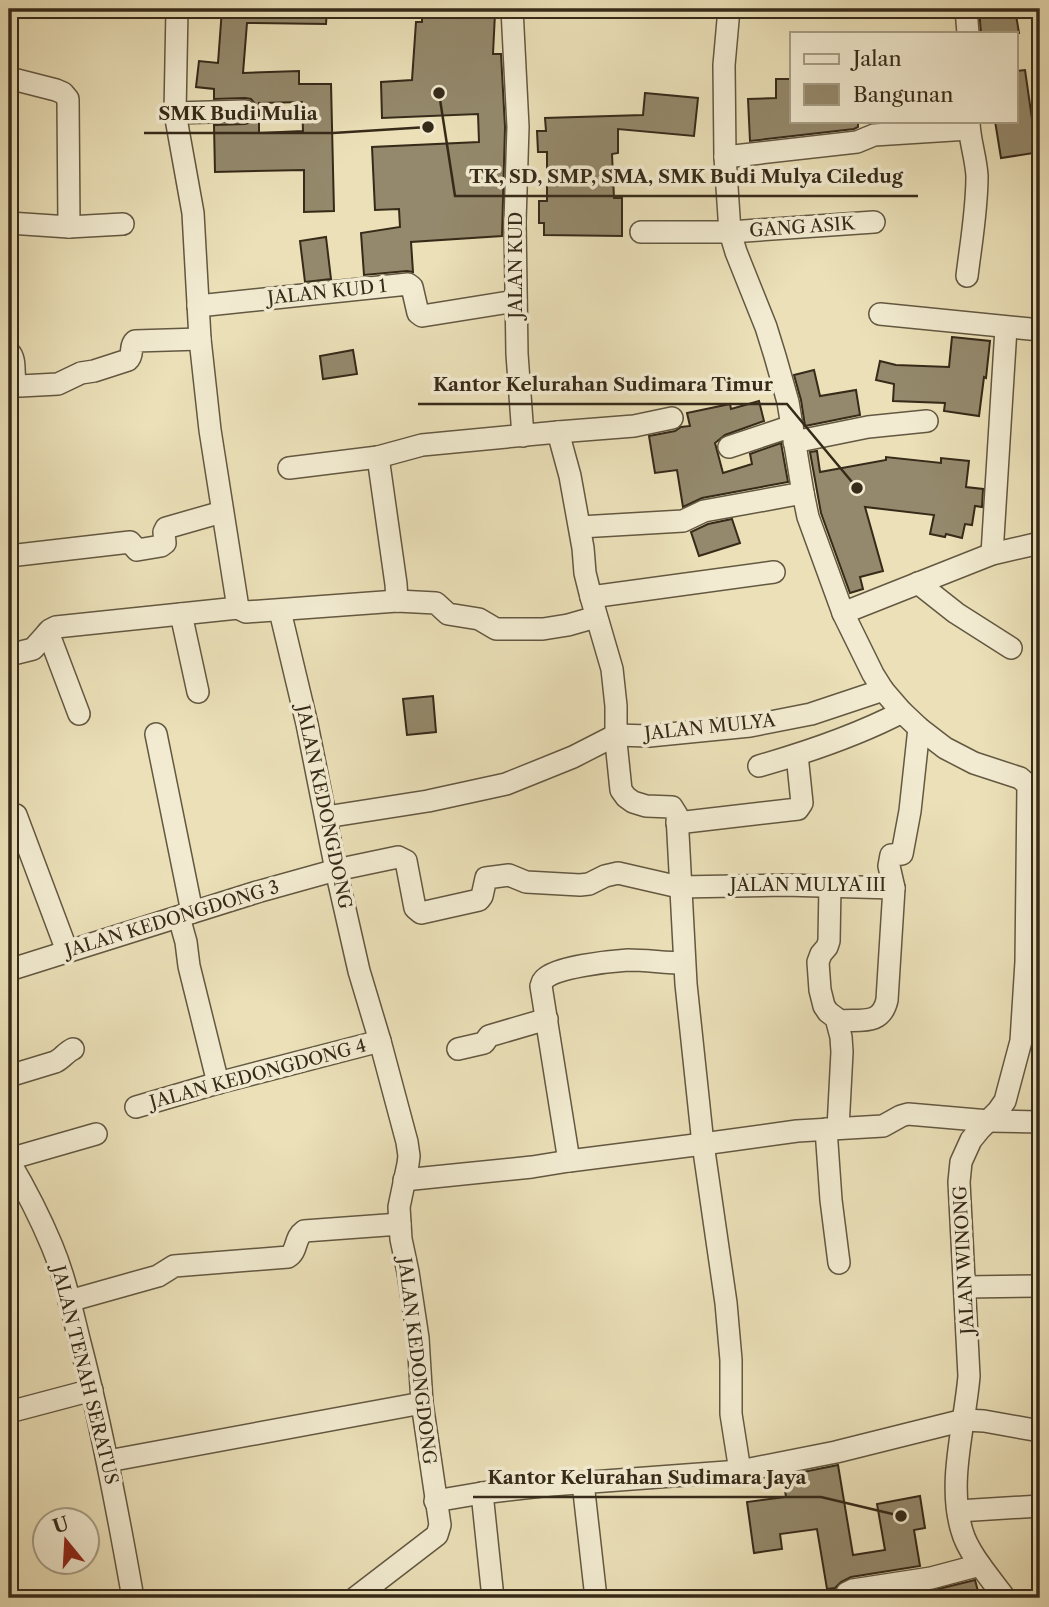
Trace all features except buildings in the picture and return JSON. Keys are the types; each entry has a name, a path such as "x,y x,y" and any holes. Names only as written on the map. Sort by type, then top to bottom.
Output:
{"street":[{"path":"177,9 175,113 193,213 200,339 210,430 238,608"},
{"name":"JALAN KUD","path":"512,9 518,127 515,222 517,354 523,436"},
{"name":"JALAN WINONG","path":"729,9 724,65 725,157 730,232 766,327 788,402 808,517 843,613 873,674 902,712 919,728 945,748 974,763 1020,778 1033,777 1029,789 1033,891 1026,962 1031,1040 1005,1101 971,1140 961,1162 959,1182 969,1376 956,1468 967,1511 962,1532 980,1565 1005,1598"},
{"path":"966,9 968,32"},
{"path":"9,78 56,90 68,99 69,226"},
{"path":"175,113 245,111"},
{"path":"725,157 857,142 874,135 969,125 977,172 967,276"},
{"name":"GANG ASIK","path":"641,232 730,232 874,222"},
{"path":"9,223 69,226 123,224"},
{"name":"JALAN KUD 1","path":"198,306 408,284 412,287 418,313 422,316 516,301"},
{"path":"880,314 1040,330"},
{"path":"992,554 1006,328"},
{"path":"9,352 13,358 14,380 17,385 56,385 81,373 128,360 131,357 132,343 135,341 200,339"},
{"path":"289,468 377,457 422,445 634,425 672,418"},
{"path":"729,446 793,434 927,421"},
{"path":"558,432 570,476 585,573 612,669 621,790 633,802 646,806 673,807 676,810 684,963 703,1144 726,1303 732,1414 740,1471"},
{"path":"377,457 397,601"},
{"path":"579,527 683,521 705,511 803,493"},
{"path":"9,556 130,542 137,550 161,546 165,543 166,528 222,512"},
{"path":"843,613 992,554 1040,543"},
{"path":"9,656 33,649 56,627 238,608 246,612 397,601 436,603 448,614 479,619 496,629 543,629 568,625 593,607 774,572"},
{"path":"918,583 956,613 1011,648"},
{"name":"JALAN KEDONGDONG","path":"280,611 307,724 359,971 407,1142 409,1156 399,1207 400,1223 418,1338 422,1403 440,1525 437,1535 356,1598"},
{"path":"181,614 198,692"},
{"path":"48,632 79,714"},
{"name":"JALAN MULYA","path":"616,735 649,736 750,726 811,714 884,690"},
{"path":"759,766 868,729 902,712"},
{"name":"JALAN MULYA III","path":"679,887 894,888 889,866 891,855 902,854 910,811 919,728"},
{"path":"156,734 185,915 189,966 218,1083"},
{"path":"326,817 429,801 506,784 573,758 616,735"},
{"path":"677,823 798,809 802,803 797,755"},
{"path":"16,815 67,951"},
{"name":"JALAN KEDONGDONG 3","path":"9,970 336,870 388,858 403,859 407,866 415,908 421,913 480,900 486,878 505,876 513,876 526,882 580,885 618,873 679,887"},
{"path":"830,886 829,941 818,962 824,1006 838,1021 842,1052 832,1128 831,1200 839,1263"},
{"path":"838,1021 873,1019 885,1010 894,888"},
{"path":"569,1161 542,981 561,970 578,966 627,960 684,963"},
{"path":"458,1049 484,1043 489,1036 547,1018"},
{"name":"JALAN KEDONGDONG 4","path":"136,1108 218,1083 380,1041"},
{"path":"9,1076 55,1062 73,1049"},
{"path":"404,1180 532,1167 797,1131 883,1126 901,1116 915,1114 989,1121 1040,1122"},
{"path":"9,1160 96,1134"},
{"name":"JALAN TENAH SERATUS","path":"9,1160 14,1184 38,1214 54,1249 69,1301 108,1461 132,1598"},
{"path":"69,1301 158,1276 174,1266 288,1257 294,1252 298,1236 304,1231 400,1223"},
{"path":"965,1287 1040,1286"},
{"path":"9,1412 92,1390"},
{"path":"108,1461 422,1403"},
{"path":"435,1501 482,1493 583,1483 740,1471 836,1452 964,1420 995,1422 1040,1431"},
{"path":"583,1483 596,1598"},
{"path":"482,1493 493,1598"},
{"path":"967,1511 1040,1506"},
{"path":"846,1598 847,1593 853,1590 931,1578 980,1565"}],"place":[{"name":"TK, SD, SMP, SMA, SMK Budi Mulya Ciledug","path":"439,93"},
{"name":"SMK Budi Mulia","path":"428,127"},
{"name":"Kantor Kelurahan Sudimara Timur","path":"857,488"},
{"name":"Kantor Kelurahan Sudimara Jaya","path":"901,1516"}]}
